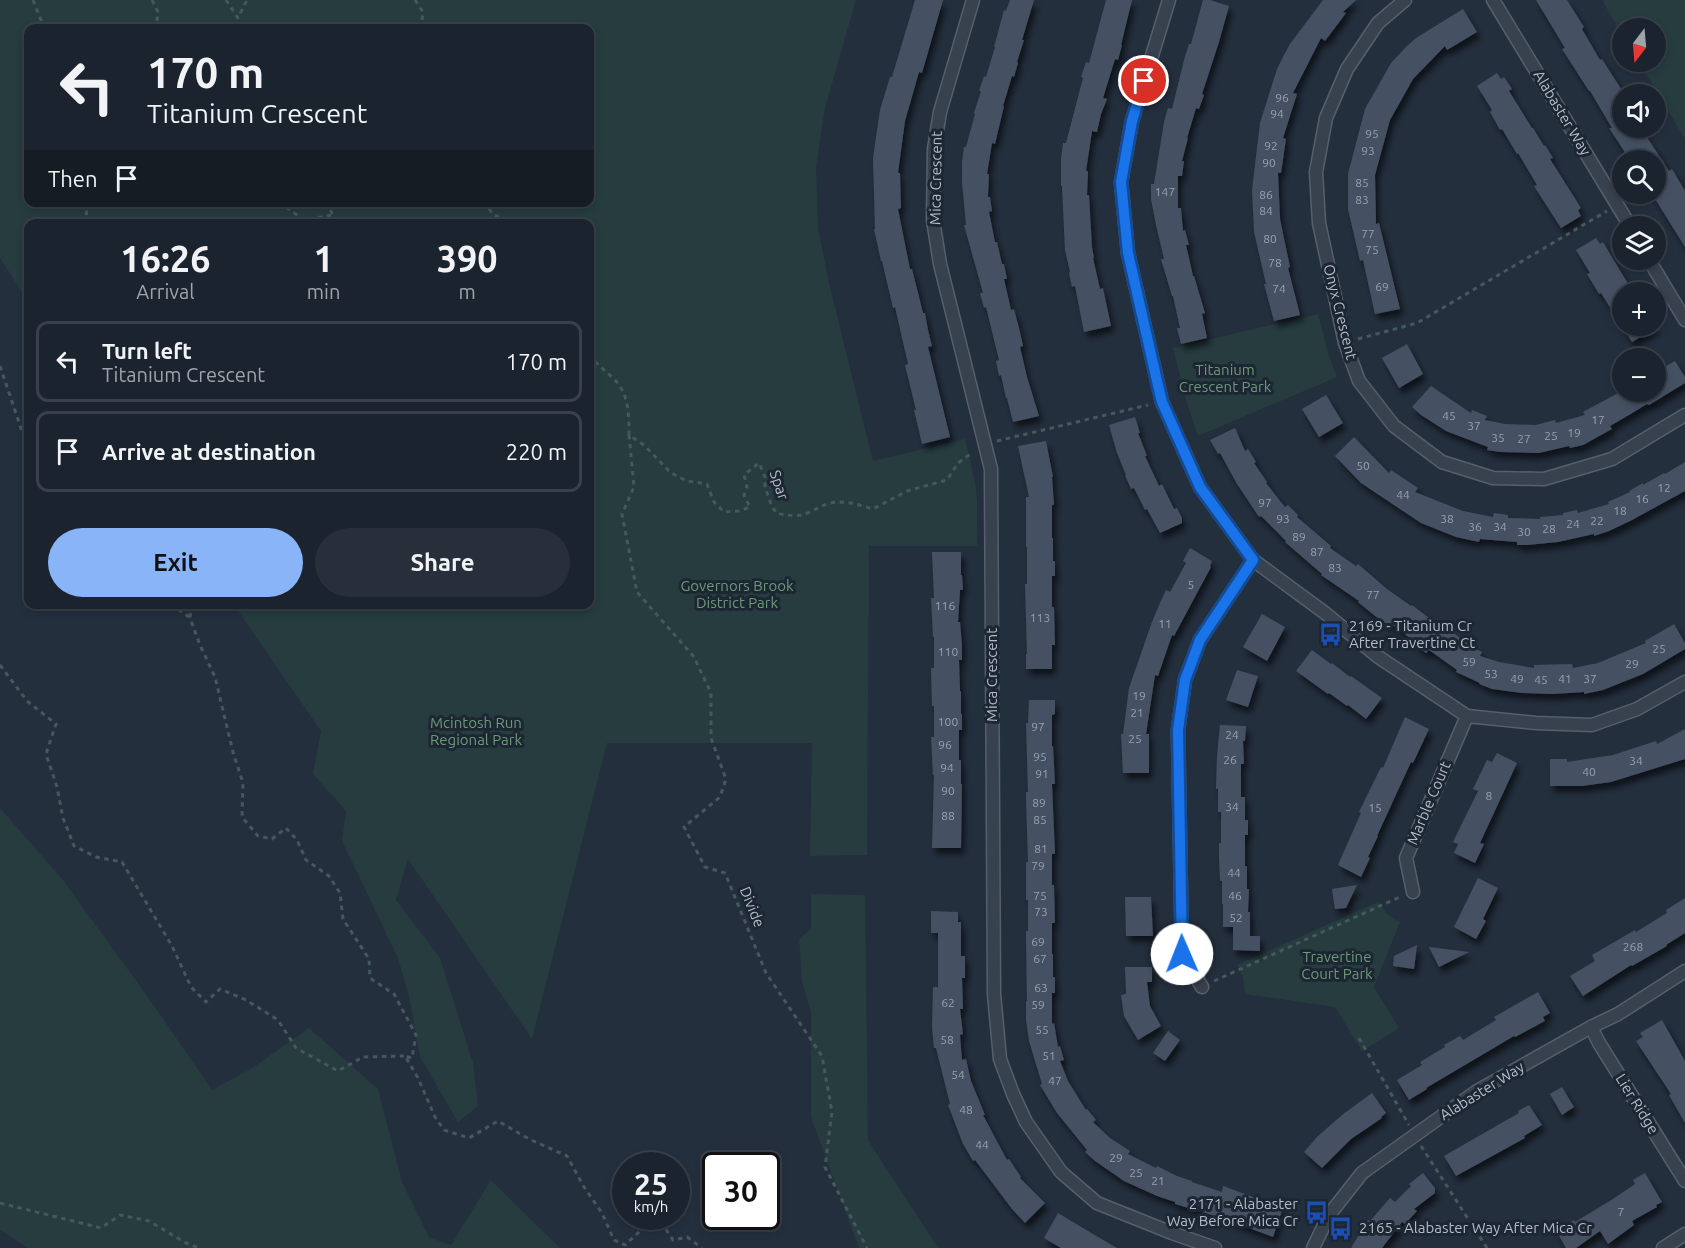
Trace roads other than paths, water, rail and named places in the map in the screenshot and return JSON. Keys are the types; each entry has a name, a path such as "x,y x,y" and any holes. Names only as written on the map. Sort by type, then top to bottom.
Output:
{"street":[{"name":"Mica Crescent","path":"973,0 940,112 934,150 933,220 940,264 991,469 994,994 1000,1059 1026,1122 1061,1173 1097,1203 1215,1248"},
{"path":"1169,0 1132,121 1121,182 1128,253 1162,402 1200,487 1253,560 1325,613 1377,656 1467,716 1536,723 1592,725 1637,709 1685,682"},
{"name":"Onyx Crescent","path":"1405,0 1378,24 1347,69 1326,118 1316,172 1319,223 1345,343 1359,381 1394,426 1442,462 1493,478 1544,480 1612,459 1685,415"},
{"name":"Alabaster Way","path":"1493,0 1624,216"},
{"path":"1655,270 1685,320"},
{"path":"1202,987 1182,954 1178,730 1185,680 1200,640 1253,560"},
{"name":"Marble Court","path":"1413,891 1406,858 1467,716"},
{"name":"Alabaster Way","path":"1313,1248 1329,1215 1362,1173 1477,1091 1618,1014 1685,971"},
{"name":"Lier Ridge","path":"1591,1027 1685,1181"},
{"path":"1663,1248 1685,1234"}],"place":[{"name":"2169 - Titanium Cr After Travertine Ct","path":"1331,635"},
{"name":"2171 - Alabaster Way Before Mica Cr","path":"1316,1213"},
{"name":"2165 - Alabaster Way After Mica Cr","path":"1341,1228"}],"park label":[{"name":"Titanium Crescent Park","path":"1225,378"},
{"name":"Governors Brook District Park","path":"737,594"},
{"name":"Mcintosh Run Regional Park","path":"476,732"},
{"name":"Travertine Court Park","path":"1337,966"}]}
